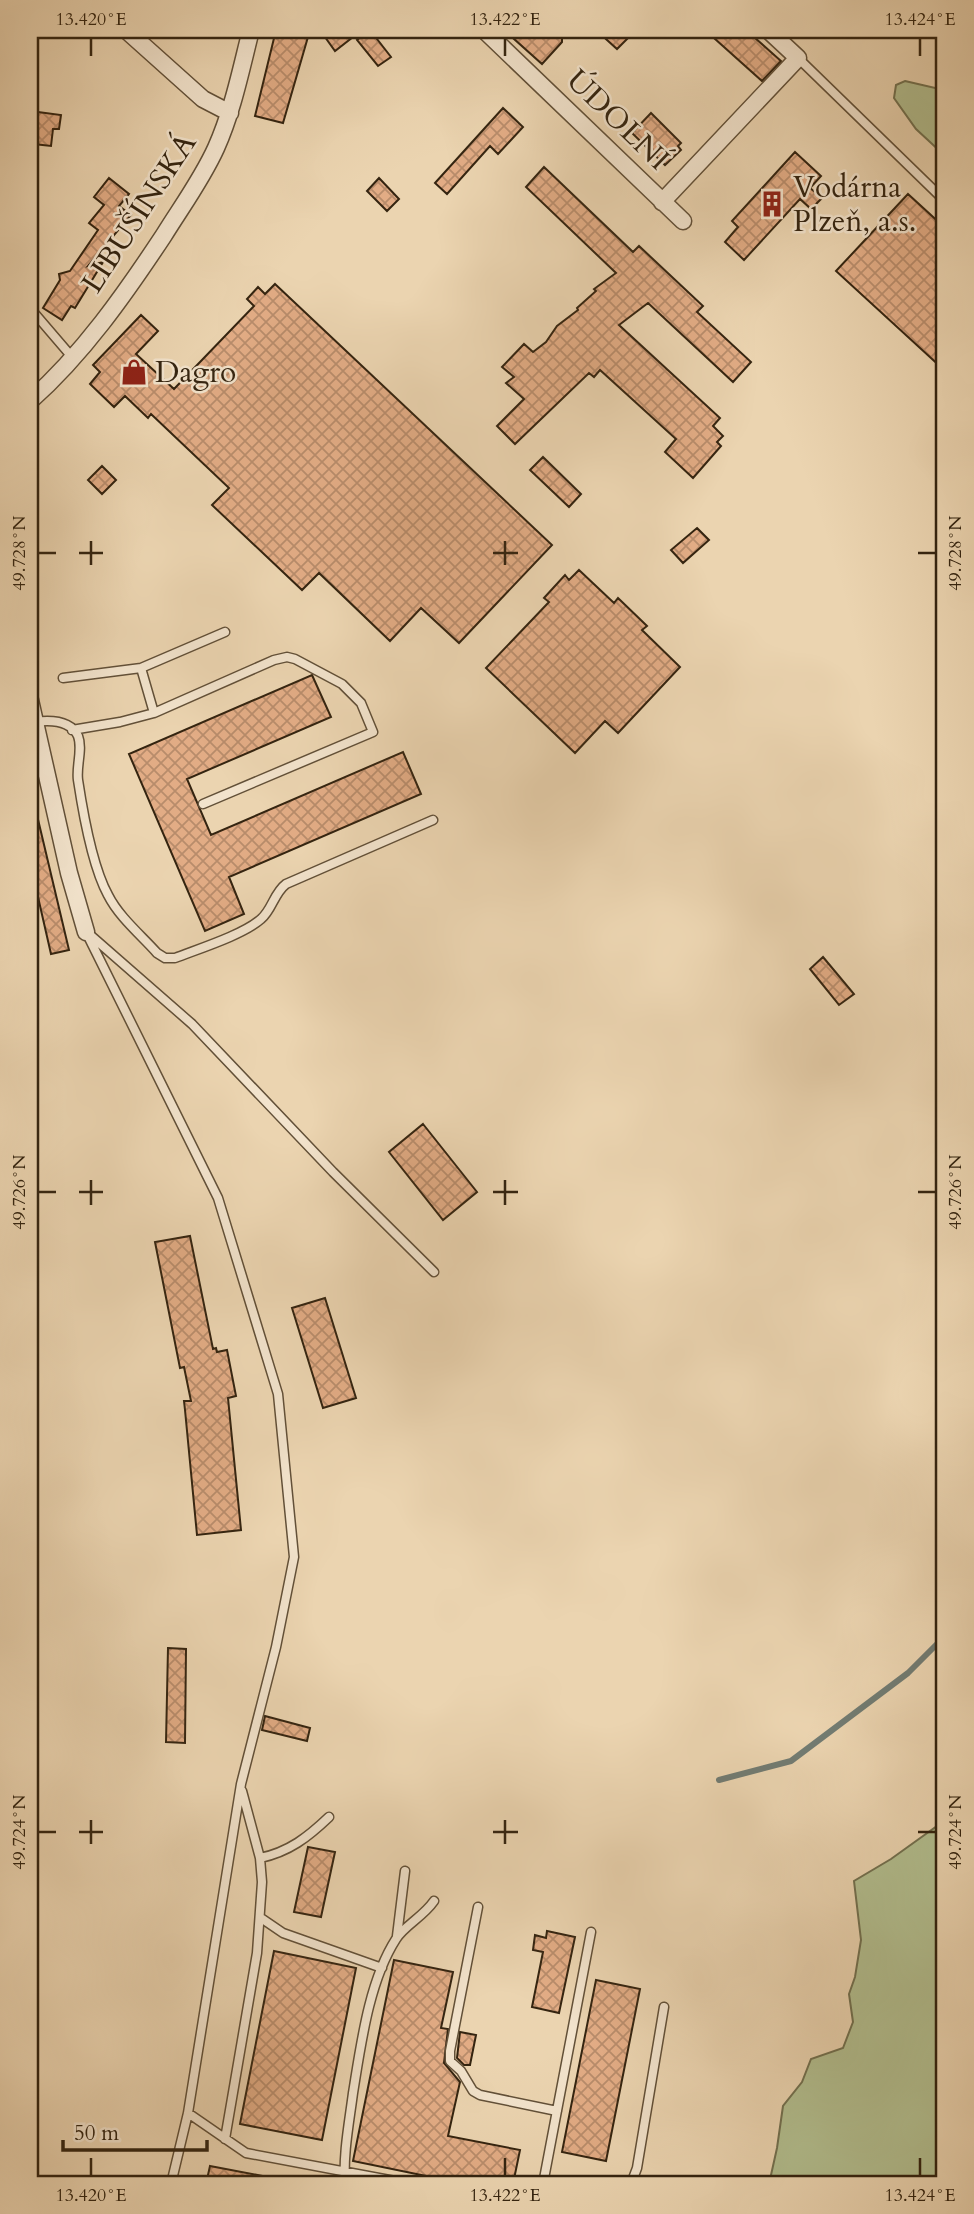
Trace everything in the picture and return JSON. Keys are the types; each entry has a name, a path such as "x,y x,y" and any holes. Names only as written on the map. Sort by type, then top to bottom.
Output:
{"street":[{"path":"125,30 203,99 229,113"},
{"name":"LIBUŠÍNSKÁ","path":"30,401 54,380 125,293 199,182 229,113 251,30"},
{"name":"ÚDOLNÍ","path":"485,30 682,221"},
{"path":"662,202 798,58 768,30"},
{"path":"30,700 69,873 86,932"}],"lane":[{"path":"798,58 944,200"},
{"path":"30,308 72,357"},
{"path":"63,678 141,668 225,632"},
{"path":"72,730 154,713 274,660 287,657 336,679 361,703 373,732 203,804"},
{"path":"141,668 154,713"},
{"path":"35,722 53,721 68,726 78,739 78,777 88,833 101,880 115,907 157,953 165,958 175,958 252,925 265,915 276,894 286,884 433,820"},
{"path":"86,932 192,1024 333,1172 434,1272"},
{"path":"86,932 218,1198 278,1394 294,1557 276,1647 241,1784 188,2113 172,2184"},
{"path":"225,2139 248,2013 261,1918 260,1858 241,1784"},
{"path":"260,1858 276,1855 306,1839 329,1817"},
{"path":"345,2184 346,2139 363,2032 382,1968 397,1936 405,1871"},
{"path":"397,1936 426,1912 434,1900"},
{"path":"478,1907 450,2061 461,2071 473,2091 480,2095 557,2111"},
{"path":"261,1918 283,1933 382,1968"},
{"path":"542,2184 591,1932"},
{"path":"631,2184 637,2168 664,2007"},
{"path":"188,2113 246,2153 411,2184"}],"green space":[{"path":"905,81 944,90 944,155 916,129 894,98 896,85"},
{"path":"944,1821 944,2184 769,2184 783,2106 802,2082 811,2059 843,2048 853,2022 849,1994 855,1977 861,1940 854,1881 891,1859"}],"building":[{"path":"276,30 310,30 283,123 255,116"},
{"path":"320,30 362,30 335,51"},
{"path":"370,30 391,57 378,66 357,40"},
{"path":"504,30 556,30 562,36 562,42 542,64"},
{"path":"596,30 636,30 617,49"},
{"path":"705,30 746,30 781,61 762,81"},
{"path":"503,108 523,127 498,154 490,146 447,194 435,183"},
{"path":"38,112 61,115 59,129 53,129 51,146 34,144"},
{"path":"651,113 681,143 678,146 681,150 665,165 632,133"},
{"name":"Vodárna Plzeň, a.s.","path":"795,152 821,176 810,188 822,198 811,209 800,199 744,260 725,242 738,227 732,221"},
{"path":"544,167 633,252 639,246 703,306 697,312 751,362 733,382 648,303 619,325 720,418 713,426 723,436 717,442 721,446 693,478 665,452 676,439 600,370 594,377 589,373 515,444 497,426 524,399 506,383 514,377 502,367 524,344 533,352 546,342 557,326 578,310 577,308 596,291 594,289 616,273 526,187"},
{"path":"109,178 129,194 119,206 131,215 88,266 103,262 75,308 71,306 62,320 43,308 60,280 59,274 70,271 98,230 89,223 104,205 94,197"},
{"path":"379,178 399,199 387,211 367,191"},
{"path":"908,194 944,227 944,370 836,271"},
{"path":"275,284 552,545 459,643 421,608 390,641 319,573 302,590 212,505 229,488 151,414 148,418 125,396 114,407 90,384 100,372 93,365 141,315 158,331 136,354 174,389 254,306 247,299 258,287 265,294"},
{"path":"543,457 581,494 569,507 530,470"},
{"path":"102,466 116,480 102,494 88,480"},
{"path":"697,528 709,540 683,563 671,550"},
{"path":"579,570 614,603 618,598 647,626 642,630 680,667 618,733 605,721 575,753 486,668 549,602 544,598 565,575 569,580"},
{"path":"312,675 331,717 187,779 211,835 403,752 421,794 229,877 244,914 205,931 129,754"},
{"path":"36,811 69,950 51,954 30,862 30,812"},
{"path":"823,957 854,994 839,1005 810,969"},
{"path":"423,1124 477,1192 443,1220 389,1152"},
{"path":"190,1236 213,1349 216,1348 217,1352 227,1350 236,1396 228,1398 241,1530 197,1535 184,1401 191,1401 184,1367 180,1368 155,1242"},
{"path":"325,1298 356,1398 323,1408 292,1308"},
{"path":"168,1648 186,1649 185,1743 166,1742"},
{"path":"265,1716 310,1728 307,1741 262,1730"},
{"path":"308,1847 335,1852 321,1917 294,1912"},
{"path":"547,1931 575,1937 559,2013 532,2007 543,1952 533,1950 535,1935 546,1938"},
{"path":"274,1951 356,1968 322,2140 240,2124"},
{"path":"394,1960 453,1972 441,2028 448,2029 444,2063 460,2082 448,2136 520,2150 513,2184 465,2184 353,2161"},
{"path":"596,1980 640,1989 606,2161 562,2152"},
{"path":"460,2032 476,2035 470,2065 464,2065 457,2058"},
{"path":"210,2166 268,2177 267,2184 206,2184"}],"waterway":[{"path":"719,1780 791,1761 908,1673 944,1637"}],"place":[{"name":"Vodárna Plzeň, a.s.","path":"772,204"},
{"name":"Dagro","path":"134,372"}]}
